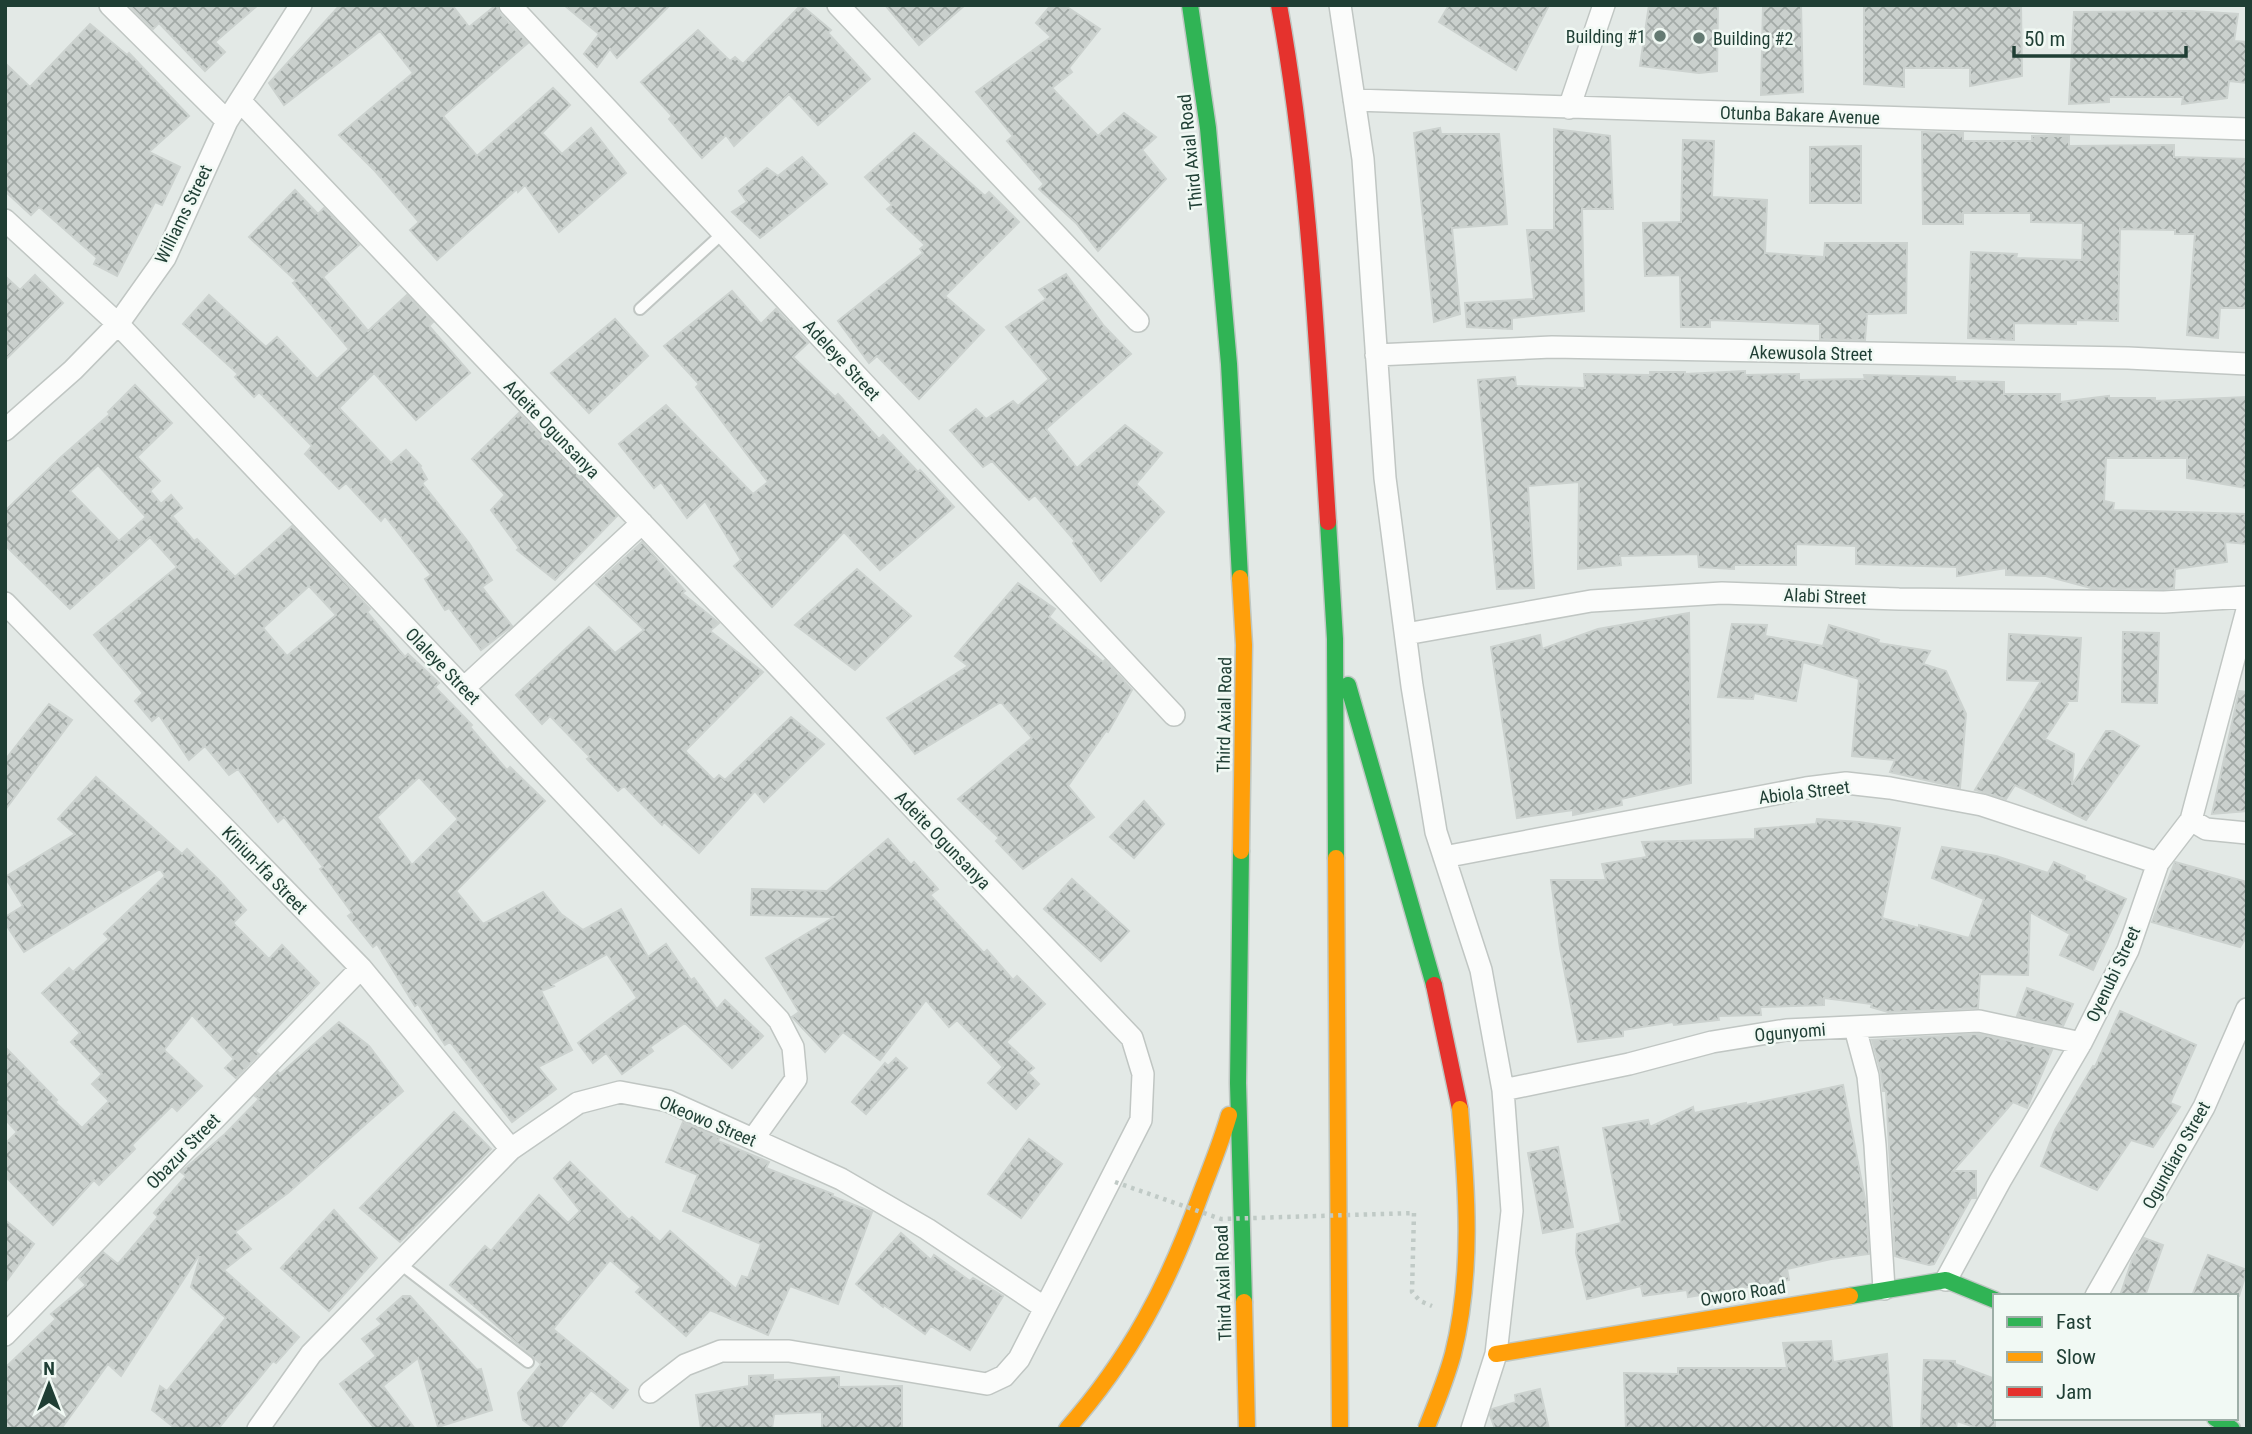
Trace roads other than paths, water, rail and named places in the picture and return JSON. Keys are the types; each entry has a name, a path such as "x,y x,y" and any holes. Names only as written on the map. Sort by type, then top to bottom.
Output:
{"main road":[{"name":"Third Axial Road","path":"1190,5 1208,128 1229,364 1244,645 1238,1083 1247,1429"},
{"path":"1279,5 1290,65 1313,286 1335,639 1340,1429"},
{"path":"1335,639 1438,998 1460,1109 1467,1176 1464,1290 1455,1345 1436,1408 1426,1429"},
{"path":"1067,1429 1114,1373 1152,1314 1180,1254 1224,1136 1238,1083"},
{"path":"1946,1280 1993,1299"},
{"name":"Oworo Road","path":"1496,1354 1946,1280"}],"street":[{"path":"110,5 227,121"},
{"name":"Williams Street","path":"5,430 73,370 118,324 165,258 227,121 301,5"},
{"name":"Adeleye Street","path":"510,5 1174,715"},
{"path":"838,5 1138,321"},
{"path":"1340,5 1363,159 1385,478 1412,686 1432,806 1444,857 1481,970 1503,1090 1512,1211 1496,1354 1472,1429"},
{"path":"1569,108 1604,5"},
{"name":"Otunba Bakare Avenue","path":"1354,100 2247,129"},
{"name":"Adeite Ogunsanya","path":"240,101 1132,1038 1143,1074 1141,1120 1018,1359 1004,1376 987,1384 789,1350 722,1351 685,1365 650,1392"},
{"name":"Olaleye Street","path":"5,220 118,324 779,1020 793,1047 796,1079 753,1139"},
{"name":"Akewusola Street","path":"1376,355 1552,347 2128,358 2247,364"},
{"path":"464,688 642,523"},
{"name":"Alabi Street","path":"1406,634 1591,601 1722,593 1899,599 2164,602 2247,597"},
{"name":"Kiniun-Ifa Street","path":"5,603 360,968 511,1149"},
{"name":"Oyenubi Street","path":"1946,1280 2081,1043 2129,950 2158,863 2191,820 2247,610"},
{"name":"Abiola Street","path":"1444,857 1805,788 1846,783 1982,805 2158,863"},
{"path":"2191,820 2206,829 2247,834"},
{"name":"Obazur Street","path":"5,1335 360,968"},
{"name":"Ogundiaro Street","path":"2097,1294 2204,1107 2247,1009"},
{"name":"Ogunyomi","path":"1503,1090 1629,1064 1712,1042 1786,1030 1979,1021 2081,1043"},
{"path":"1855,1028 1868,1076 1884,1289"},
{"name":"Okeowo Street","path":"258,1429 311,1354 511,1149 578,1102 620,1092 668,1101 841,1179 927,1229 1045,1308"}],"lane":[{"path":"640,309 723,233"},
{"path":"399,1264 528,1362"}],"place":[{"name":"Building #1","path":"1660,36"},
{"name":"Building #2","path":"1699,38"}]}
